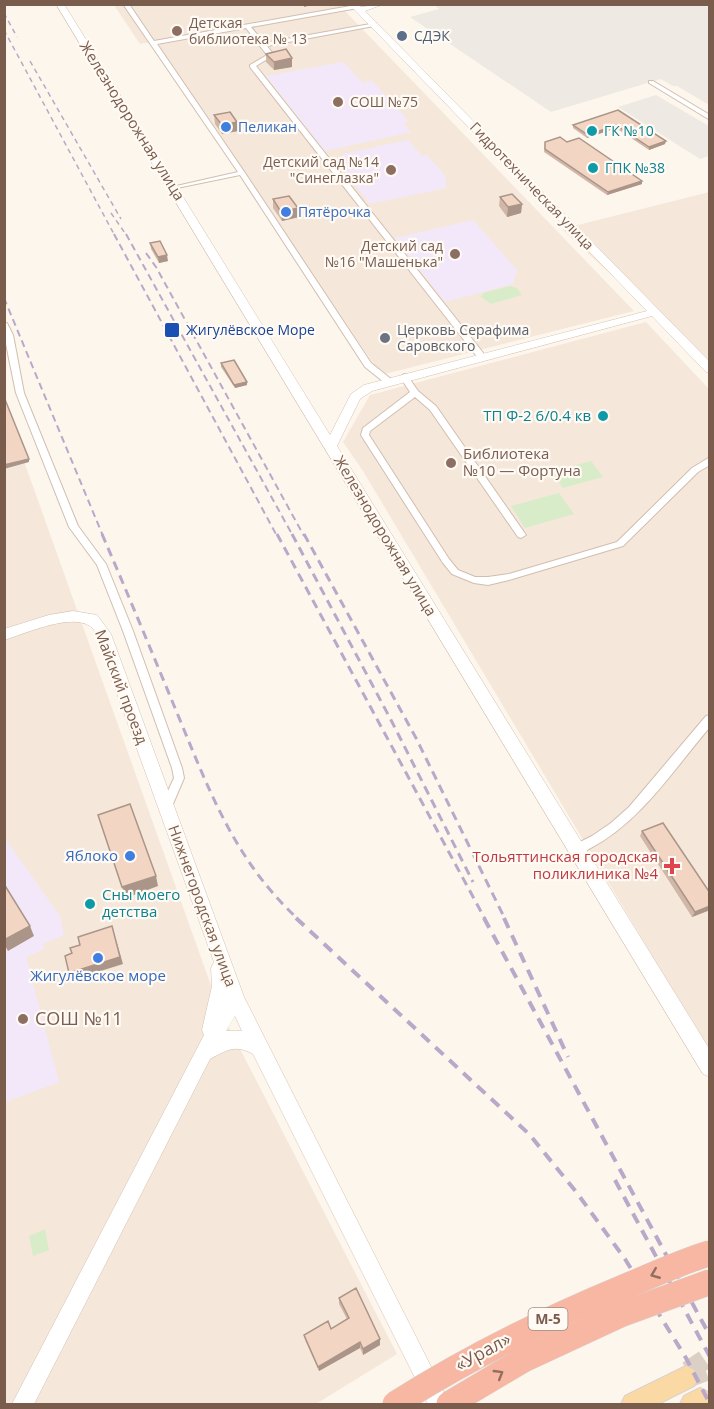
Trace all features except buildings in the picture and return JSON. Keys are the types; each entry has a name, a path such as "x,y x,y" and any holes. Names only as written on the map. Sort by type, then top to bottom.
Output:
{"highway":[{"name":"«Урал»","path":"395,1404 433,1380 517,1334 596,1298 710,1253"},
{"name":"«Урал»","path":"449,1404 523,1360 622,1314 710,1282"}],"main road":[{"name":"Железнодорожная улица","path":"60,4 710,1068"},
{"path":"356,7 380,4"},
{"name":"Гидротехническая улица","path":"356,7 710,369"},
{"path":"330,447 355,397 368,388 481,356 654,312"},
{"name":"Майский проезд","path":"4,635 63,617 87,617 95,621 104,634 166,808"},
{"name":"Нижнегородская улица","path":"166,808 236,998 439,1404"},
{"path":"204,1053 215,1017 221,986 220,957"},
{"path":"23,1404 204,1053 236,998"},
{"path":"204,1053 228,1038 245,1039 259,1048"},
{"path":"403,1334 425,1404"},
{"path":"633,1404 687,1375"}],"street":[{"path":"126,4 242,173 368,365 388,381"},
{"path":"153,43 356,7"},
{"path":"263,45 374,24"},
{"path":"247,26 271,55 252,66 481,356"},
{"path":"651,82 710,118"},
{"path":"174,188 242,173"},
{"name":"Нижнегородская улица","path":"4,325 9,335 20,393 75,527 101,564 177,768 179,778 166,808"},
{"path":"404,377 415,393 433,408 521,535"},
{"path":"415,393 369,427 365,435 446,561 455,572 474,580 488,581 509,577 620,544 695,470 710,460"},
{"path":"576,850 591,844 620,821 672,766 710,719"}],"shaded area":[{"path":"337,4 341,7 140,44 114,5"},
{"path":"433,4 709,5 709,105 661,79 551,112 410,17 439,9"},
{"path":"344,10 634,311 381,375 157,45"},
{"name":"СОШ №75","path":"343,62 363,83 372,81 408,120 404,124 411,132 325,151 266,76"},
{"path":"656,95 709,126 709,156 700,159 618,107"},
{"name":"Детский сад №14 \"Синеглазка\"","path":"408,140 422,156 427,155 446,177 446,188 370,204 337,162 343,154"},
{"path":"709,192 709,366 562,229"},
{"name":"Детский сад №16 \"Машенька\"","path":"473,220 517,270 513,284 445,302 395,238"},
{"path":"646,322 709,389 709,1051 363,471 343,442 370,395"},
{"path":"4,405 219,1008 397,1354 316,1404 5,1404"},
{"name":"СОШ №11","path":"6,840 60,916 64,935 43,944 44,949 26,957 59,1082 5,1102 4,841"}],"green space":[{"path":"510,286 517,288 522,295 491,304 481,297 483,293"},
{"path":"591,461 603,477 563,488 551,472"},
{"path":"559,493 574,514 525,528 511,506"},
{"path":"45,1229 49,1250 33,1256 29,1236"}],"tunnel":[{"path":"688,1371 710,1356"},
{"path":"686,1378 710,1369"}],"railway":[{"path":"4,13 17,37"},
{"path":"4,30 115,236"},
{"path":"30,61 121,219"},
{"path":"111,213 127,236"},
{"path":"114,234 277,536"},
{"path":"126,234 293,536"},
{"path":"146,253 156,267 304,536"},
{"path":"4,298 103,536"},
{"path":"102,534 224,821 256,872 275,896 298,919"},
{"path":"277,534 485,919"},
{"path":"292,534 391,720 473,882"},
{"path":"304,534 416,738 505,919"},
{"path":"296,918 529,1134 577,1193 625,1259 686,1358 710,1404"},
{"path":"484,918 710,1336"},
{"path":"504,918 568,1057"},
{"path":"615,1180 710,1357"}],"place":[{"name":"Детская библиотека № 13","path":"177,31"},
{"name":"СДЭК","path":"402,36"},
{"name":"СОШ №75","path":"338,102"},
{"name":"Пеликан","path":"226,127"},
{"name":"ГК №10","path":"592,131"},
{"name":"ГПК №38","path":"593,168"},
{"name":"Детский сад №14 \"Синеглазка\"","path":"391,170"},
{"name":"Пятёрочка","path":"286,212"},
{"name":"Детский сад №16 \"Машенька\"","path":"455,254"},
{"name":"Жигулёвское Море","path":"172,330"},
{"name":"Церковь Серафима Саровского","path":"385,338"},
{"name":"ТП Ф-2 6/0.4 кв","path":"603,416"},
{"name":"Библиотека №10 — Фортуна","path":"451,463"},
{"name":"Яблоко","path":"130,856"},
{"name":"Тольяттинская городская поликлиника №4","path":"672,866"},
{"name":"Сны моего детства","path":"90,904"},
{"name":"Жигулёвское море","path":"98,958"},
{"name":"СОШ №11","path":"23,1019"}]}
